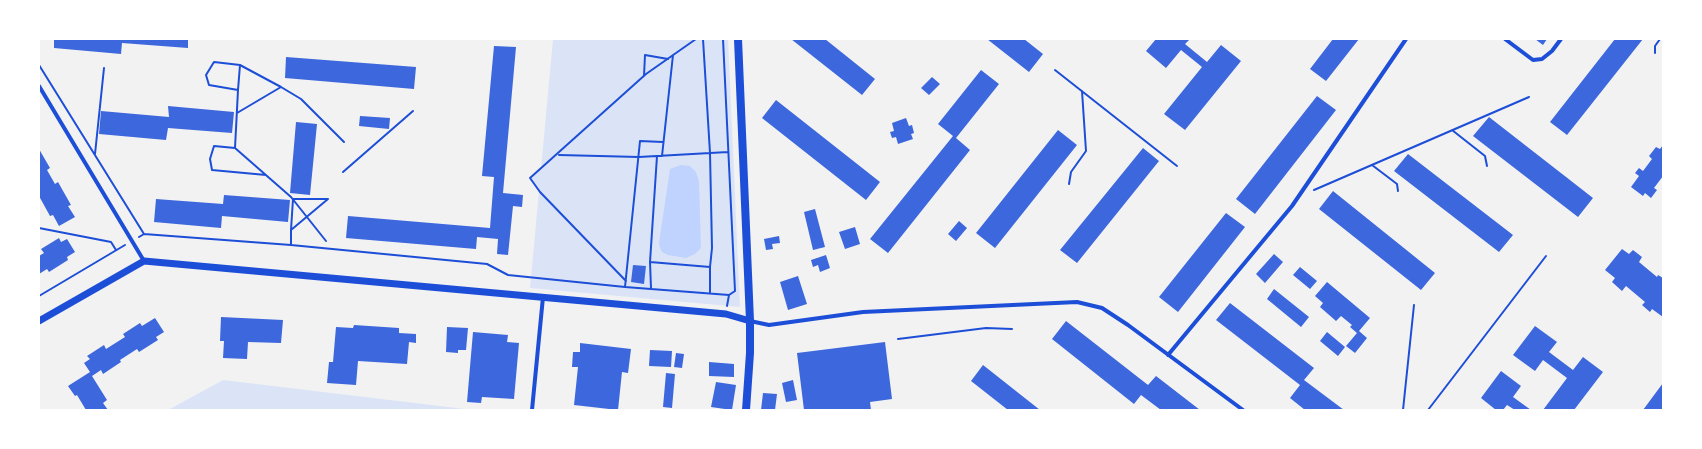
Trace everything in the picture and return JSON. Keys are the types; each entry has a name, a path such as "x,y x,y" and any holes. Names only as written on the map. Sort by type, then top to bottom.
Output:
{"main road":[{"path":"738,39 750,321 750,352 746,410"}],"street":[{"path":"1168,354 1268,237 1299,196 1406,39"},
{"path":"1505,39 1533,60 1542,59 1552,51 1561,39"},
{"path":"39,86 144,261"},
{"path":"39,321 144,261 726,314 769,325 863,312 1077,302 1102,308 1128,325 1243,410"},
{"path":"532,410 543,297"}],"path":[{"path":"626,281 540,192 530,178 558,155 644,76 696,39"},
{"path":"703,39 710,153 712,248 710,293"},
{"path":"39,296 144,234 291,245 487,264 508,275 625,287 729,295 735,291 723,39"},
{"path":"1655,53 1655,46 1660,39"},
{"path":"662,156 673,54"},
{"path":"644,76 645,55 668,59"},
{"path":"238,90 209,85 206,75 214,62 240,65 301,99 344,142"},
{"path":"39,64 144,234"},
{"path":"235,148 240,65"},
{"path":"95,155 104,68"},
{"path":"1055,70 1176,166"},
{"path":"237,113 281,87"},
{"path":"1069,184 1071,172 1086,151 1082,91"},
{"path":"1299,196 1529,97"},
{"path":"343,172 413,112"},
{"path":"1452,130 1486,156 1486,166"},
{"path":"625,287 640,141 663,142"},
{"path":"266,175 212,170 210,159 214,146 235,148 266,175 293,200 326,241"},
{"path":"558,155 639,157 728,152"},
{"path":"651,288 650,262 657,156"},
{"path":"1372,165 1397,184 1398,191"},
{"path":"291,230 328,199 293,200"},
{"path":"291,245 293,200"},
{"path":"39,228 111,242 116,250"},
{"path":"1428,410 1546,256"},
{"path":"650,262 710,267"},
{"path":"1403,410 1414,305"},
{"path":"898,339 986,328 1012,329"}],"shaded area":[{"path":"553,39 728,39 740,307 530,288 539,191 530,178 541,169"},
{"path":"223,380 415,403 473,410 168,410"}],"water":[{"path":"681,165 690,166 696,172 699,182 701,248 695,254 686,258 668,255 662,252 659,243 670,169"}],"building":[{"path":"54,39 188,39 188,48 122,43 121,54 54,48"},
{"path":"791,39 825,39 875,79 862,95"},
{"path":"987,39 1024,39 1043,54 1029,72"},
{"path":"1156,39 1190,39 1185,44 1207,62 1221,45 1241,61 1185,130 1164,114 1202,67 1181,50 1166,68 1146,51"},
{"path":"1333,39 1359,39 1326,81 1310,69"},
{"path":"1535,39 1547,39 1543,45"},
{"path":"1615,39 1643,39 1567,135 1550,122"},
{"path":"494,46 516,47 503,193 523,195 522,207 513,206 508,255 497,254 498,239 477,237 476,249 346,238 348,216 490,228 494,177 482,176"},
{"path":"286,57 416,67 414,89 285,78"},
{"path":"981,70 999,84 956,138 970,150 888,253 870,239 953,136 938,124"},
{"path":"932,77 940,84 929,95 921,88"},
{"path":"1317,96 1336,110 1255,214 1236,199"},
{"path":"776,100 880,182 866,200 762,118"},
{"path":"168,106 234,112 232,133 168,128 166,140 99,134 101,111 169,117"},
{"path":"360,116 390,118 389,129 359,126"},
{"path":"1489,117 1593,198 1578,217 1473,136"},
{"path":"906,118 909,126 912,125 914,133 911,134 913,139 898,144 896,137 892,138 890,132 894,131 892,123"},
{"path":"296,122 317,124 310,195 290,193"},
{"path":"1058,130 1077,145 995,248 976,233"},
{"path":"1663,145 1663,176 1654,188 1657,190 1651,198 1645,193 1643,196 1631,187 1639,176 1635,173 1639,168 1643,171 1652,159 1649,156 1656,147 1660,149"},
{"path":"1143,148 1159,161 1077,263 1060,250"},
{"path":"39,149 50,168 47,170 55,184 58,182 71,205 68,206 75,217 59,226 53,215 50,216 39,196"},
{"path":"1408,154 1513,235 1499,252 1394,171"},
{"path":"1333,191 1435,273 1421,290 1319,209"},
{"path":"224,195 290,200 288,222 222,216 221,228 154,222 156,199 223,204"},
{"path":"815,209 825,247 813,250 804,212"},
{"path":"1226,213 1245,227 1178,312 1159,297"},
{"path":"959,221 967,228 956,241 948,234"},
{"path":"855,227 860,244 845,249 839,232"},
{"path":"779,236 780,243 772,244 773,249 766,250 764,239"},
{"path":"59,238 61,242 67,239 75,252 67,257 68,260 49,272 47,269 39,274 39,256 44,253 41,249"},
{"path":"1622,249 1629,254 1633,250 1642,257 1639,262 1657,277 1658,275 1663,278 1663,317 1652,309 1650,312 1642,305 1645,302 1626,286 1622,291 1612,282 1615,278 1605,270"},
{"path":"1274,254 1283,262 1265,283 1256,274"},
{"path":"826,255 830,268 820,272 818,265 813,267 811,260"},
{"path":"633,265 646,266 644,284 631,282"},
{"path":"1300,267 1317,281 1310,289 1293,275"},
{"path":"798,276 807,304 788,310 780,282"},
{"path":"1327,282 1370,318 1359,331 1367,338 1355,353 1346,346 1357,333 1350,327 1352,325 1341,316 1336,321 1320,307 1323,303 1315,296"},
{"path":"1274,289 1309,317 1301,327 1267,299"},
{"path":"1230,303 1314,368 1304,380 1344,410 1305,410 1290,398 1300,385 1216,320"},
{"path":"221,317 283,320 281,343 248,342 247,359 223,358 224,341 220,341"},
{"path":"155,318 164,332 156,337 158,340 139,352 137,349 120,360 121,362 103,374 101,370 92,376 107,400 103,403 108,410 86,410 77,395 75,396 68,386 90,372 84,363 90,359 87,356 104,345 106,349 125,337 123,334 140,323 142,326"},
{"path":"1066,321 1148,385 1156,376 1200,410 1161,410 1141,395 1134,404 1052,339"},
{"path":"354,325 399,328 399,333 416,334 416,343 409,342 407,364 358,361 356,385 327,383 329,362 333,362 336,327 353,328"},
{"path":"1535,326 1557,342 1549,352 1573,370 1583,357 1603,372 1574,410 1543,410 1567,378 1543,360 1535,371 1513,355"},
{"path":"447,327 468,328 466,350 458,350 458,353 446,352"},
{"path":"473,332 508,335 507,342 519,343 514,399 482,397 481,403 467,402"},
{"path":"1327,332 1345,347 1338,356 1320,341"},
{"path":"885,342 892,399 870,402 871,410 804,410 797,353"},
{"path":"580,343 631,349 628,373 622,372 618,410 574,405 578,367 572,367 573,352 580,352"},
{"path":"650,350 672,351 671,367 649,366"},
{"path":"676,353 684,354 682,368 674,367"},
{"path":"709,362 734,364 734,377 709,376"},
{"path":"983,365 1040,410 1008,410 971,381"},
{"path":"1501,371 1521,386 1513,397 1531,410 1515,410 1507,405 1503,410 1496,410 1481,398"},
{"path":"666,373 675,374 672,408 663,407"},
{"path":"793,380 797,400 786,402 782,383"},
{"path":"716,382 736,385 732,410 711,407"},
{"path":"1663,383 1663,410 1643,410"},
{"path":"763,393 777,394 775,410 761,410"}]}
